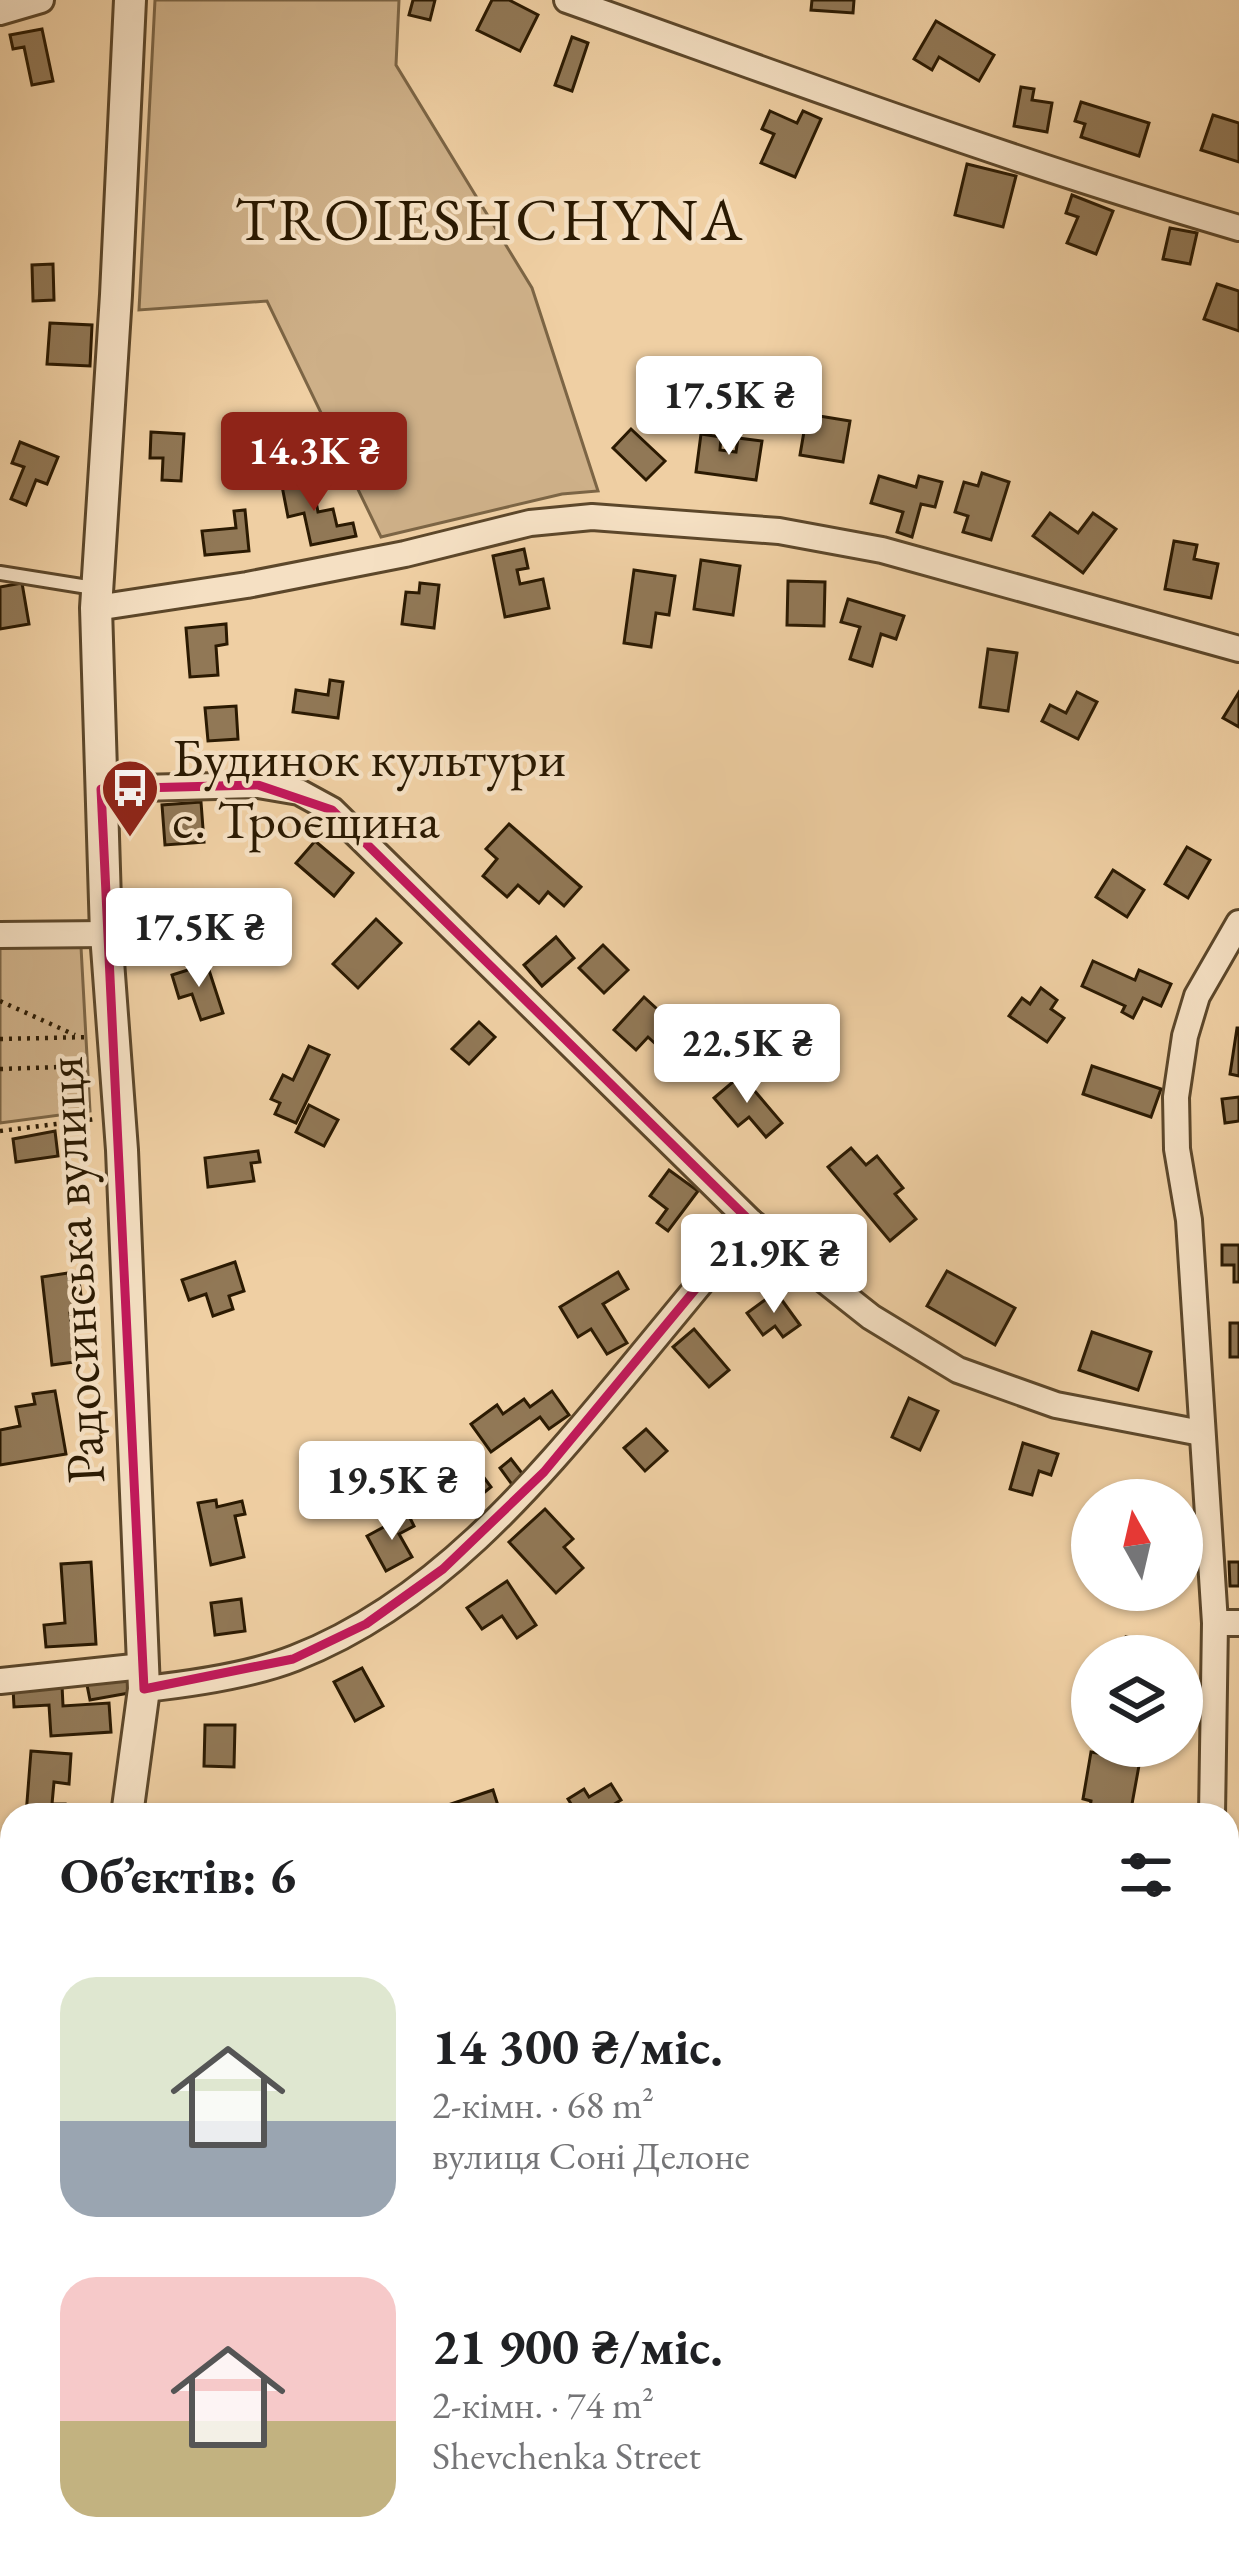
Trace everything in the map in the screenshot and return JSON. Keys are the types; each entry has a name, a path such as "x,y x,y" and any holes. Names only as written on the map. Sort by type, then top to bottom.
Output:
{"street":[{"path":"0,12 41,0"},
{"name":"Радосинська вулиця","path":"129,1803 144,1677 120,1118 106,934 96,598 130,0"},
{"path":"567,0 834,95 1239,228"},
{"path":"96,598 247,585 530,524 592,517 779,531 882,550 1239,649"},
{"path":"101,789 258,785 299,792 332,810 752,1222 871,1317 958,1370 1056,1406 1201,1433"},
{"path":"1213,1803 1227,1623 1201,1433 1189,1220 1177,1149 1176,1097 1185,1036 1197,996 1239,923"},
{"path":"0,935 106,934"},
{"path":"0,1681 144,1677 192,1684 293,1659 366,1624 442,1569 544,1472 752,1222"}],"lane":[{"path":"0,573 96,598"}],"path":[{"path":"0,1001 115,1051"},
{"path":"0,1039 80,1037"},
{"path":"0,1069 115,1051"},
{"path":"0,1131 120,1118"}],"highlighted area":[{"path":"258,785 332,810 751,1222 544,1472 443,1569 366,1624 293,1659 144,1689 101,789"}],"shaded area":[{"path":"155,0 399,0 396,65 532,288 598,491 562,494 381,537 267,301 139,310"},
{"path":"81,947 90,1111 0,1123 0,948"}],"building":[{"path":"413,0 435,0 430,20 409,15"},
{"path":"492,0 509,0 538,15 520,51 477,30"},
{"path":"812,0 854,0 853,13 811,10"},
{"path":"936,21 994,55 979,81 939,57 932,70 914,59"},
{"path":"42,29 53,81 32,85 24,47 13,49 10,35"},
{"path":"572,37 588,43 572,91 555,85"},
{"path":"1021,87 1034,89 1032,100 1052,103 1047,132 1014,126"},
{"path":"1081,102 1149,123 1139,156 1081,137 1085,124 1075,121"},
{"path":"770,111 797,123 803,111 821,119 795,177 761,163 774,134 762,129"},
{"path":"1213,115 1239,123 1239,162 1201,150"},
{"path":"967,164 1016,176 1003,227 955,215"},
{"path":"1072,195 1113,211 1096,254 1067,243 1078,217 1066,213"},
{"path":"1170,228 1197,233 1190,264 1163,259"},
{"path":"53,264 54,300 33,301 32,265"},
{"path":"1217,284 1239,291 1239,331 1204,319"},
{"path":"50,323 92,325 90,366 47,364"},
{"path":"807,414 850,421 843,462 800,455"},
{"path":"631,429 665,461 646,480 613,448"},
{"path":"151,432 184,434 181,481 162,480 163,458 150,458"},
{"path":"701,434 721,437 720,450 736,452 738,438 762,441 756,480 696,472"},
{"path":"20,442 58,457 47,484 36,480 26,505 11,499 24,467 12,463"},
{"path":"982,473 1009,482 991,540 963,532 968,516 955,512 964,482 978,486"},
{"path":"879,476 916,487 919,476 942,482 935,507 921,504 912,537 897,532 903,512 871,503"},
{"path":"312,480 318,512 333,509 337,526 353,523 356,536 311,545 304,513 288,517 282,486"},
{"path":"245,510 249,551 205,555 202,531 236,528 234,511"},
{"path":"1050,513 1078,533 1093,513 1116,529 1083,573 1033,536"},
{"path":"1174,541 1197,545 1194,559 1218,564 1211,598 1165,589"},
{"path":"524,549 528,568 517,570 520,584 543,579 549,608 505,617 493,556"},
{"path":"701,560 740,566 733,615 694,609"},
{"path":"634,570 675,576 669,615 656,613 651,647 624,643"},
{"path":"788,581 825,582 824,626 787,625"},
{"path":"22,583 29,624 0,629 0,587"},
{"path":"420,583 439,585 434,628 402,624 406,592 419,593"},
{"path":"848,599 904,616 896,639 881,634 872,666 850,659 860,627 841,622"},
{"path":"226,624 227,644 216,646 218,675 190,677 186,628"},
{"path":"988,649 1017,653 1008,711 980,707"},
{"path":"330,680 343,682 338,718 293,712 296,690 328,695"},
{"path":"1077,692 1097,702 1078,739 1042,721 1050,705 1066,713"},
{"path":"1239,692 1239,727 1223,718"},
{"path":"236,706 238,739 208,741 205,708"},
{"path":"201,802 204,842 165,845 162,805"},
{"path":"509,824 581,887 564,906 548,892 539,903 518,885 507,897 483,876 497,859 486,849"},
{"path":"315,841 353,873 334,896 296,863"},
{"path":"1187,847 1210,860 1188,898 1165,884"},
{"path":"1113,870 1144,890 1127,917 1096,897"},
{"path":"376,919 401,943 358,988 333,964"},
{"path":"556,937 574,958 542,986 524,965"},
{"path":"603,945 628,970 604,993 579,968"},
{"path":"1093,961 1135,980 1139,970 1171,984 1161,1006 1143,998 1133,1018 1122,1012 1125,1006 1082,986"},
{"path":"207,964 223,1013 201,1020 192,994 179,998 172,975"},
{"path":"1041,988 1057,1000 1051,1009 1064,1018 1047,1042 1009,1016 1022,998 1030,1004"},
{"path":"644,997 680,1030 661,1049 648,1037 636,1050 614,1030"},
{"path":"479,1022 495,1037 469,1064 452,1049"},
{"path":"1239,1028 1239,1076 1230,1074"},
{"path":"309,1046 329,1055 296,1123 275,1114 280,1103 271,1099 283,1075 293,1080"},
{"path":"1092,1066 1161,1089 1151,1117 1083,1094"},
{"path":"741,1075 782,1123 766,1137 749,1117 738,1126 714,1098"},
{"path":"1239,1097 1239,1121 1225,1123 1222,1099"},
{"path":"309,1105 338,1120 324,1146 296,1132"},
{"path":"55,1131 58,1156 16,1162 13,1139"},
{"path":"851,1148 866,1165 877,1156 903,1188 895,1194 916,1219 890,1241 828,1167"},
{"path":"258,1151 260,1162 251,1163 254,1181 208,1187 205,1158"},
{"path":"669,1170 698,1191 668,1231 657,1223 667,1209 650,1196"},
{"path":"1222,1245 1239,1245 1239,1282 1234,1282 1234,1265 1222,1265"},
{"path":"235,1262 244,1291 229,1296 233,1309 213,1316 206,1294 189,1300 182,1280"},
{"path":"947,1271 1015,1308 995,1345 927,1306"},
{"path":"618,1272 628,1289 603,1304 627,1343 607,1354 591,1329 578,1337 560,1307"},
{"path":"68,1273 69,1282 79,1281 83,1311 70,1313 82,1361 52,1365 42,1277"},
{"path":"776,1292 800,1325 783,1337 775,1326 763,1335 747,1313"},
{"path":"1230,1323 1239,1323 1239,1357 1230,1357"},
{"path":"694,1329 729,1370 709,1387 673,1347"},
{"path":"1092,1332 1151,1352 1138,1390 1079,1370"},
{"path":"55,1391 66,1454 0,1465 0,1430 20,1426 16,1407 35,1404 33,1394"},
{"path":"552,1391 569,1415 549,1429 540,1417 491,1452 471,1424 497,1405 503,1414 524,1399 530,1407"},
{"path":"909,1398 938,1411 920,1450 892,1437"},
{"path":"646,1429 667,1451 645,1471 624,1448"},
{"path":"1023,1443 1058,1454 1051,1475 1039,1471 1032,1495 1010,1489"},
{"path":"511,1459 528,1481 516,1490 500,1468"},
{"path":"476,1467 491,1487 465,1508 449,1488"},
{"path":"216,1500 217,1507 242,1501 245,1514 235,1516 244,1557 211,1565 198,1503"},
{"path":"545,1509 573,1539 564,1547 583,1568 556,1593 509,1542"},
{"path":"408,1514 414,1526 399,1534 412,1557 386,1571 367,1536"},
{"path":"91,1562 96,1644 46,1647 44,1625 65,1623 61,1564"},
{"path":"1229,1562 1239,1562 1239,1586 1230,1586"},
{"path":"507,1581 536,1625 517,1638 502,1616 482,1629 467,1608"},
{"path":"241,1599 245,1631 215,1635 211,1603"},
{"path":"362,1668 383,1706 355,1721 334,1682"},
{"path":"126,1673 129,1693 90,1700 86,1680"},
{"path":"62,1685 63,1706 109,1703 111,1732 51,1736 49,1705 14,1707 13,1688"},
{"path":"205,1725 235,1725 234,1767 204,1766"},
{"path":"31,1751 71,1754 69,1784 54,1782 52,1803 27,1803"},
{"path":"1088,1767 1139,1767 1132,1803 1083,1799"},
{"path":"611,1784 621,1800 570,1803 568,1799 584,1789 589,1797"},
{"path":"493,1790 497,1803 454,1803"}],"place":[{"name":"Будинок культури с. Троєщина","path":"130,839"}],"district":[{"name":"TROIESHCHYNA","path":"490,219"}]}
